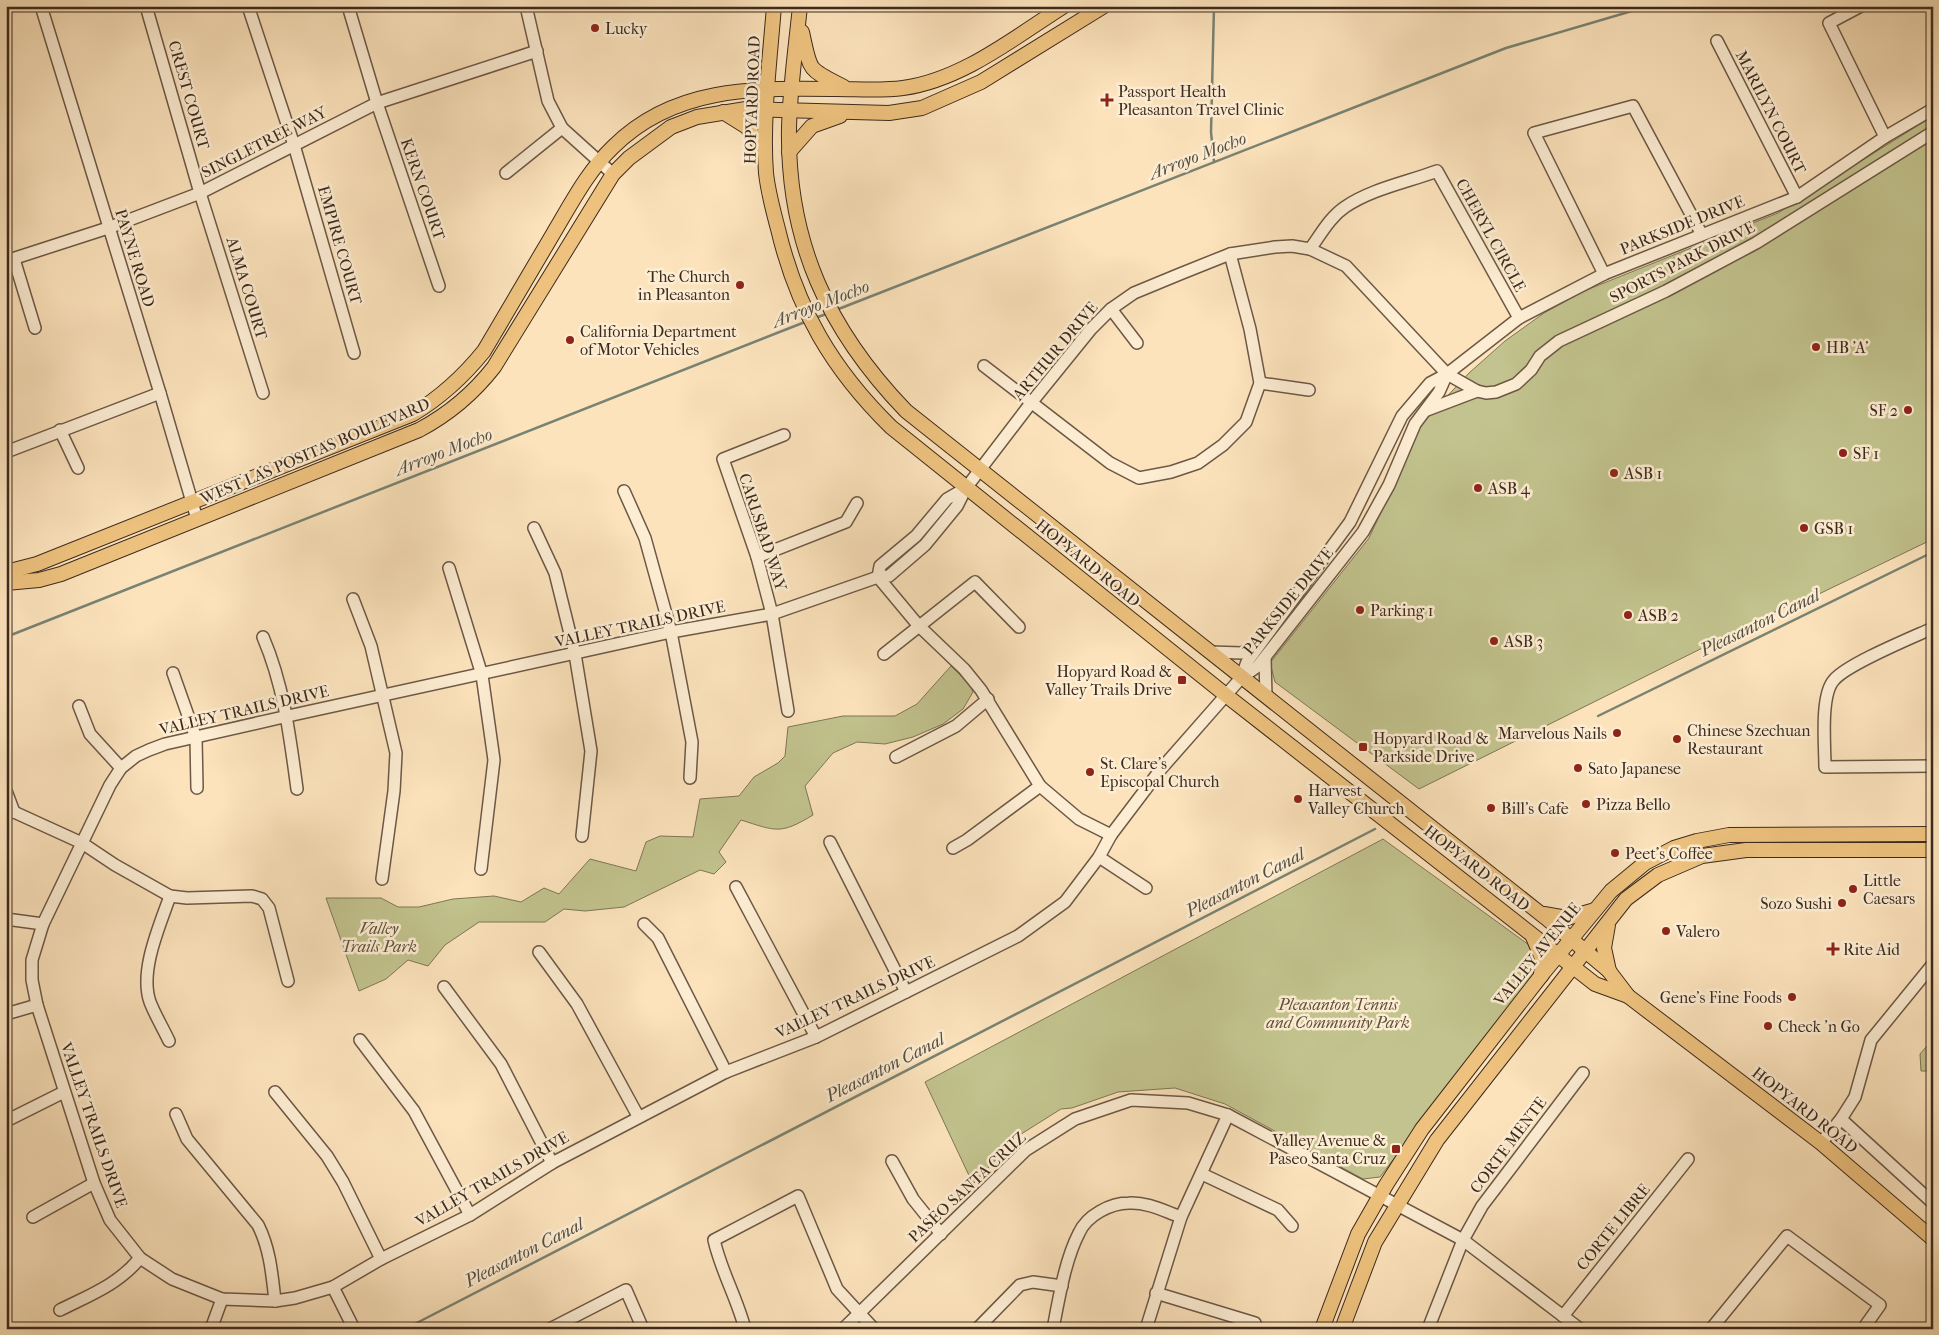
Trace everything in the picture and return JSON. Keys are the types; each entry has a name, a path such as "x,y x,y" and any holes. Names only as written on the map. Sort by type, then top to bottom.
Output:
{"main road":[{"name":"HOPYARD ROAD","path":"774,6 766,152 770,200 798,296 827,351 865,402 891,427 966,488 1227,696 1595,984 1628,996"},
{"name":"WEST LAS POSITAS BOULEVARD","path":"6,572 37,564 413,414 451,388 484,351 588,175 632,131 659,112 698,99 744,89 904,88 958,70 1064,6"},
{"name":"WEST LAS POSITAS BOULEVARD","path":"6,583 39,580 61,574 419,430 459,404 478,387 494,367 612,174 629,158 671,128 697,118 746,109 850,113 897,112 922,108 981,82 1101,7"},
{"name":"HOPYARD ROAD","path":"800,13 790,110 789,152 791,177 801,236 819,288 848,342 872,374 906,411 1540,914 1609,971 1628,996 1821,1143 1933,1238"},
{"path":"800,13 809,66 814,72 847,89"},
{"path":"724,112 747,127 766,152"},
{"path":"789,152 812,126 850,113"},
{"name":"VALLEY AVENUE","path":"1322,1329 1358,1234 1379,1197 1422,1130 1540,976 1611,891 1646,863 1674,848 1696,841 1746,834 1933,834"},
{"path":"1342,1329 1375,1242 1437,1140 1626,899 1658,875 1702,856 1746,850 1933,850"},
{"path":"1540,914 1567,918 1596,910"},
{"path":"1609,920 1604,948 1609,971"},
{"path":"1530,932 1542,958 1540,976"},
{"path":"1545,1001 1556,997 1570,982 1595,984"}],"street":[{"name":"PAYNE ROAD","path":"41,6 197,519"},
{"name":"CREST COURT","path":"146,6 200,193"},
{"name":"EMPIRE COURT","path":"248,6 294,145 354,353"},
{"name":"KERN COURT","path":"348,6 377,103 439,286"},
{"path":"526,6 548,101 562,128 612,174"},
{"path":"1861,6 1829,23 1884,138"},
{"name":"MARILYN COURT","path":"1717,41 1797,197"},
{"name":"SINGLETREE WAY","path":"10,260 108,228 200,193 377,103 537,52"},
{"path":"1604,274 1534,133 1633,106 1701,234"},
{"name":"PARKSIDE DRIVE","path":"1242,678 1248,662 1261,643 1350,522 1402,416 1430,383 1447,374 1519,318 1604,274 1797,197 1884,138 1933,109"},
{"path":"506,172 562,128"},
{"name":"SPORTS PARK DRIVE","path":"1477,391 1486,393 1496,392 1516,384 1530,370 1540,356 1559,341 1666,291 1756,244 1933,132"},
{"name":"CHERYL CIRCLE","path":"1310,249 1330,222 1346,207 1372,194 1437,171 1519,318"},
{"name":"ALMA COURT","path":"200,193 263,393"},
{"name":"ARTHUR DRIVE","path":"981,469 1031,403 1091,330 1111,309 1134,293 1230,254 1292,246 1310,249 1346,266 1447,374"},
{"path":"984,366 1110,463 1139,478 1171,472 1198,463 1223,445 1246,422 1260,384 1250,329 1230,254"},
{"path":"10,260 36,328"},
{"path":"1111,309 1138,343"},
{"path":"1447,374 1477,391"},
{"name":"PARKSIDE DRIVE","path":"1242,678 1265,658 1363,532 1389,485 1415,424 1439,392 1447,374"},
{"path":"1260,384 1309,390"},
{"path":"1424,412 1477,391"},
{"path":"6,452 160,393"},
{"path":"60,430 78,468"},
{"name":"CARLSBAD WAY","path":"784,435 723,459 757,557 772,614 788,711"},
{"path":"981,469 966,488 947,499 916,536 880,566 878,577 918,625 964,669 988,699 1040,786 1079,819 1111,835"},
{"path":"624,491 645,538 671,632 692,742 690,778"},
{"path":"757,557 846,522 857,504"},
{"path":"534,528 555,573 575,654 591,751 582,836"},
{"path":"449,568 482,675 494,760 481,869"},
{"name":"VALLEY TRAILS DRIVE","path":"878,577 772,614 671,632 196,738 149,750 136,756 121,768 97,809 43,924 32,960 32,980 37,1005 94,1184 110,1220 140,1258 172,1279 222,1299 275,1301 333,1287 381,1259 470,1215 552,1163 638,1116 726,1072 816,1037 1018,936 1065,902 1100,857 1111,835 1161,769 1242,678"},
{"path":"884,654 918,625 975,582 1019,627"},
{"path":"353,599 371,646 396,753 394,791 382,879"},
{"path":"1933,628 1848,669 1833,680 1826,700 1825,767 1933,766"},
{"path":"263,637 272,657 288,716 296,789"},
{"path":"1209,652 1242,653 1261,643"},
{"path":"1265,658 1264,681 1266,697"},
{"path":"172,672 196,738 197,788"},
{"path":"896,757 956,726 988,699"},
{"path":"79,706 90,734 121,768"},
{"path":"953,848 967,840 1040,786"},
{"path":"6,791 10,813 82,843 170,896 187,898 252,896 262,899 269,908 288,981"},
{"path":"830,842 906,992"},
{"path":"1100,857 1146,888"},
{"path":"736,887 816,1037"},
{"path":"169,1041 150,1000 148,976 153,946 170,896"},
{"path":"6,919 43,924"},
{"path":"644,924 658,938 726,1072"},
{"path":"539,952 577,1004 638,1116"},
{"path":"1821,1143 1841,1119 1855,1097 1872,1040 1933,964"},
{"path":"444,987 502,1064 552,1163"},
{"path":"6,1014 37,1005"},
{"path":"360,1040 414,1111 470,1215"},
{"name":"CORTE MENTE","path":"1428,1329 1463,1240 1482,1206 1583,1072"},
{"path":"6,1121 64,1092"},
{"path":"275,1092 327,1156 343,1182 381,1259"},
{"name":"PASEO SANTA CRUZ","path":"844,1329 1026,1150 1075,1119 1132,1100 1188,1103 1228,1115 1463,1240 1580,1329"},
{"path":"176,1114 187,1139 261,1232 271,1262 275,1301"},
{"path":"1146,1329 1181,1217 1228,1115"},
{"name":"HOPYARD ROAD","path":"1841,1119 1933,1203"},
{"name":"CORTE LIBRE","path":"1563,1316 1688,1159"},
{"path":"892,1162 913,1199 941,1234"},
{"path":"1202,1174 1278,1210 1292,1226"},
{"path":"33,1218 94,1184"},
{"path":"745,1329 740,1311 717,1255 714,1240 798,1196 837,1289 874,1329"},
{"path":"1053,1329 1062,1286 1079,1231 1091,1218 1106,1208 1129,1203 1138,1203 1181,1217"},
{"path":"1712,1329 1787,1236 1880,1305 1863,1329"},
{"path":"60,1310 116,1282 140,1258"},
{"path":"977,1329 1020,1285 1033,1282 1062,1286"},
{"path":"333,1287 352,1326"},
{"path":"550,1329 626,1290 643,1329"},
{"path":"1156,1293 1255,1323"},
{"path":"211,1329 222,1299"}],"green space":[{"path":"1933,116 1933,539 1794,606 1793,603 1419,789 1275,682 1270,663 1369,538 1422,423 1469,373 1505,341 1544,313 1584,291 1778,213"},
{"name":"Valley Trails Park","path":"951,666 970,685 973,692 963,709 943,724 913,737 885,744 857,742 833,753 805,786 813,815 793,826 778,829 770,829 741,820 719,852 726,862 714,874 700,870 624,907 585,911 564,909 545,922 479,922 445,945 428,966 408,960 386,979 359,991 326,898 381,898 398,907 419,907 453,899 494,896 521,902 544,888 559,894 590,859 636,871 646,842 660,836 693,837 700,799 739,796 754,777 778,763 785,756 788,727 843,716 895,716 917,704"},
{"name":"Pleasanton Tennis and Community Park","path":"1383,839 1547,958 1380,1177 1363,1179 1225,1104 1175,1088 1118,1092 1072,1108 1061,1109 1018,1136 973,1184 925,1082"},
{"path":"1933,1039 1933,1071 1921,1071 1920,1054"}],"waterway":[{"path":"1214,6 1211,132 1214,162"},
{"name":"Arroyo Mocho","path":"836,310 1506,48 1649,6"},
{"name":"Arroyo Mocho","path":"815,318 829,313"},
{"name":"Arroyo Mocho","path":"6,637 805,322"},
{"name":"Pleasanton Canal","path":"1598,716 1933,552"},
{"name":"Pleasanton Canal","path":"405,1329 1375,829"}],"place":[{"name":"Lucky","path":"595,28"},
{"name":"Passport Health Pleasanton Travel Clinic","path":"1107,100"},
{"name":"The Church in Pleasanton","path":"740,285"},
{"name":"California Department of Motor Vehicles","path":"570,340"},
{"name":"HB 'A'","path":"1816,347"},
{"name":"SF 2","path":"1908,410"},
{"name":"SF 1","path":"1843,453"},
{"name":"ASB 1","path":"1614,473"},
{"name":"ASB 4","path":"1478,488"},
{"name":"GSB 1","path":"1804,528"},
{"name":"Parking 1","path":"1360,610"},
{"name":"ASB 2","path":"1628,615"},
{"name":"ASB 3","path":"1494,641"},
{"name":"Hopyard Road & Valley Trails Drive","path":"1182,680"},
{"name":"Marvelous Nails","path":"1617,733"},
{"name":"Chinese Szechuan Restaurant","path":"1677,739"},
{"name":"Hopyard Road & Parkside Drive","path":"1363,747"},
{"name":"Sato Japanese","path":"1578,768"},
{"name":"St. Clare's Episcopal Church","path":"1090,772"},
{"name":"Harvest Valley Church","path":"1298,799"},
{"name":"Pizza Bello","path":"1586,804"},
{"name":"Bill's Cafe","path":"1491,808"},
{"name":"Peet's Coffee","path":"1615,853"},
{"name":"Little Caesars","path":"1853,889"},
{"name":"Sozo Sushi","path":"1842,903"},
{"name":"Valero","path":"1666,931"},
{"name":"Rite Aid","path":"1833,949"},
{"name":"Gene's Fine Foods","path":"1792,997"},
{"name":"Check 'n Go","path":"1768,1026"},
{"name":"Valley Avenue & Paseo Santa Cruz","path":"1396,1149"}]}
